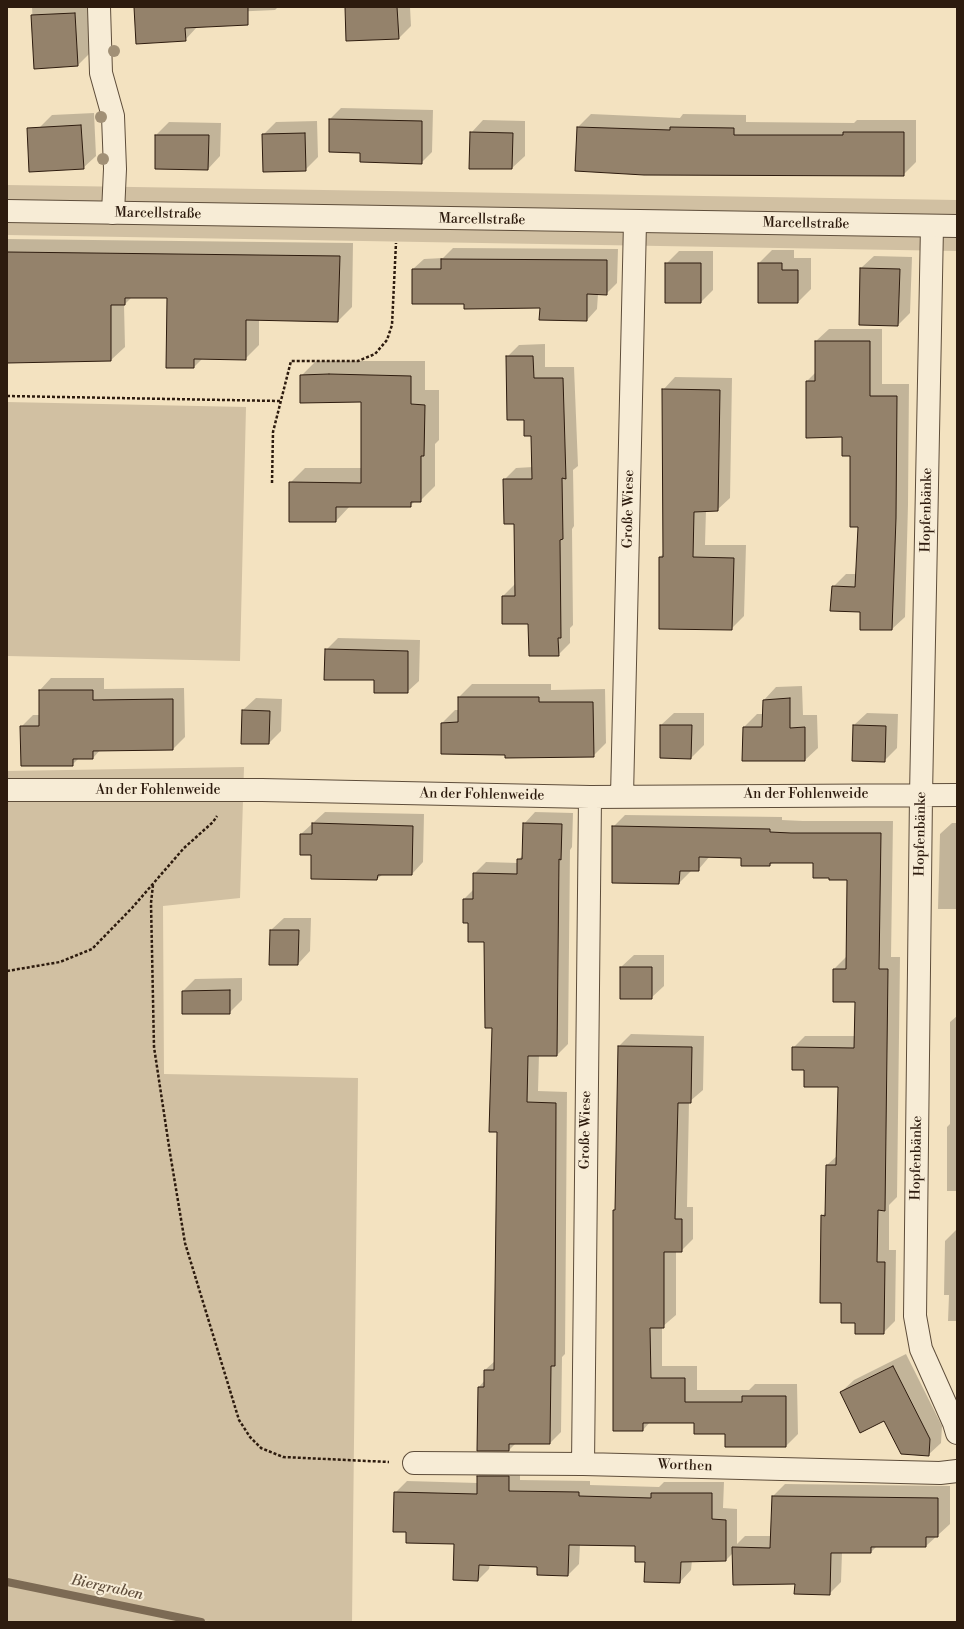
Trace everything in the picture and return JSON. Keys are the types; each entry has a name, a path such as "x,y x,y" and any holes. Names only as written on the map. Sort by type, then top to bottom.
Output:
{"street":[{"path":"99,7 101,73 114,116 113,213"},
{"name":"Marcellstraße","path":"7,211 957,226"},
{"name":"Große Wiese","path":"622,796 635,222"},
{"name":"Hopfenbänke","path":"932,226 915,1316 921,1349 957,1433"},
{"name":"An der Fohlenweide","path":"7,790 231,791 590,797 957,795"},
{"name":"Große Wiese","path":"583,1464 590,797"},
{"name":"Worthen","path":"414,1463 583,1464 940,1473 957,1471"}],"path":[{"path":"272,483 273,432 291,361 358,361 375,354 387,340 392,325 397,218"},
{"path":"7,396 280,401"},
{"path":"7,971 60,962 92,949 132,908 184,848 213,822 231,791"},
{"path":"152,885 151,903 154,1047 170,1153 185,1243 239,1420 250,1437 261,1448 283,1457 414,1463"}],"shaded area":[{"path":"7,185 957,200 957,251 7,235"},
{"path":"7,402 246,407 240,661 7,656"},
{"path":"244,767 240,898 163,906 164,1074 358,1078 352,1622 7,1622 7,771"}],"building":[{"path":"134,7 248,7 248,25 185,28 186,41 136,44"},
{"path":"345,7 397,7 399,39 346,41"},
{"path":"75,13 78,66 34,69 31,15"},
{"path":"329,119 422,121 422,164 360,162 360,153 329,152"},
{"path":"81,125 84,169 29,172 27,128"},
{"path":"577,127 670,130 670,127 734,128 734,135 843,135 843,132 904,132 904,176 644,175 575,171"},
{"path":"470,132 513,133 512,169 469,169"},
{"path":"305,133 306,171 263,172 262,134"},
{"path":"155,135 209,135 208,170 155,169"},
{"path":"7,252 340,256 338,322 246,320 246,360 194,359 194,368 166,368 167,298 125,298 125,305 111,305 111,361 7,363"},
{"path":"441,259 607,260 607,295 587,294 587,321 539,320 540,308 464,309 464,304 412,304 412,269 441,269"},
{"path":"665,263 701,263 701,303 665,303"},
{"path":"758,263 782,263 782,270 798,270 798,303 758,303"},
{"path":"860,268 900,269 898,326 859,325"},
{"path":"815,341 870,341 870,396 897,396 896,518 892,630 860,630 860,612 830,611 832,586 855,587 858,527 850,527 850,456 842,456 842,437 806,438 806,381 815,381"},
{"path":"506,356 533,356 534,378 563,378 566,479 562,478 563,539 560,540 561,638 558,638 559,656 529,656 528,624 502,624 502,596 515,596 514,524 504,524 503,479 532,479 531,436 524,436 524,420 507,420"},
{"path":"329,374 411,376 411,404 425,405 424,456 421,456 421,502 411,502 411,507 336,507 336,522 289,522 289,482 361,483 361,402 300,403 300,375"},
{"path":"662,389 720,390 718,511 694,512 693,557 734,558 732,630 659,629 659,557 663,557"},
{"path":"325,649 408,651 408,693 374,693 374,680 324,680"},
{"path":"39,690 93,690 93,700 173,699 173,750 93,751 93,759 73,759 73,766 21,766 20,726 39,726"},
{"path":"458,697 539,697 539,702 593,702 594,757 505,758 505,755 441,754 441,723 458,722"},
{"path":"790,698 790,728 805,727 805,761 742,761 743,727 762,727 763,700"},
{"path":"242,710 270,711 269,744 241,744"},
{"path":"660,725 692,725 691,759 660,758"},
{"path":"853,725 886,726 885,762 852,761"},
{"path":"312,823 413,826 412,875 378,875 377,880 311,879 311,855 300,855 300,834 312,834"},
{"path":"523,823 562,824 561,860 559,859 557,1056 528,1056 527,1102 556,1103 555,1366 551,1366 550,1444 509,1444 509,1451 477,1451 478,1387 484,1387 484,1370 494,1370 497,1132 489,1132 492,1028 485,1028 484,942 468,942 468,923 463,923 463,899 473,899 473,873 517,874 517,859 522,859"},
{"path":"612,826 770,829 770,832 791,833 881,833 879,969 888,969 885,1211 878,1210 877,1262 885,1262 884,1334 855,1334 855,1323 841,1323 841,1303 820,1303 821,1215 825,1216 826,1165 836,1165 838,1087 804,1087 804,1070 792,1070 792,1047 854,1048 855,1002 833,1002 833,969 846,969 847,880 813,878 813,863 770,863 770,866 741,866 741,858 699,857 699,871 680,871 679,884 612,883"},
{"path":"270,930 299,930 298,965 269,965"},
{"path":"620,967 652,967 652,999 620,999"},
{"path":"230,990 230,1014 182,1014 182,991"},
{"path":"618,1046 692,1047 691,1103 678,1103 675,1219 682,1219 682,1252 664,1252 664,1328 650,1328 651,1378 685,1378 685,1402 742,1402 742,1396 786,1396 786,1447 725,1447 725,1434 694,1434 694,1423 643,1423 643,1431 613,1431 613,1210 615,1210"},
{"path":"893,1366 930,1439 929,1456 901,1454 884,1421 860,1433 840,1392"},
{"path":"477,1476 509,1476 509,1491 579,1492 579,1496 651,1498 651,1493 712,1493 712,1519 726,1520 726,1561 681,1562 680,1583 644,1582 645,1562 635,1562 635,1546 569,1545 568,1576 537,1575 537,1567 479,1565 478,1581 453,1580 454,1544 406,1543 406,1532 393,1532 394,1492 477,1494"},
{"path":"772,1496 938,1498 938,1537 926,1537 926,1547 871,1547 871,1553 831,1553 830,1595 794,1594 795,1584 733,1585 732,1547 770,1548"}],"waterway":[{"name":"Biergraben","path":"7,1582 201,1622"}]}
